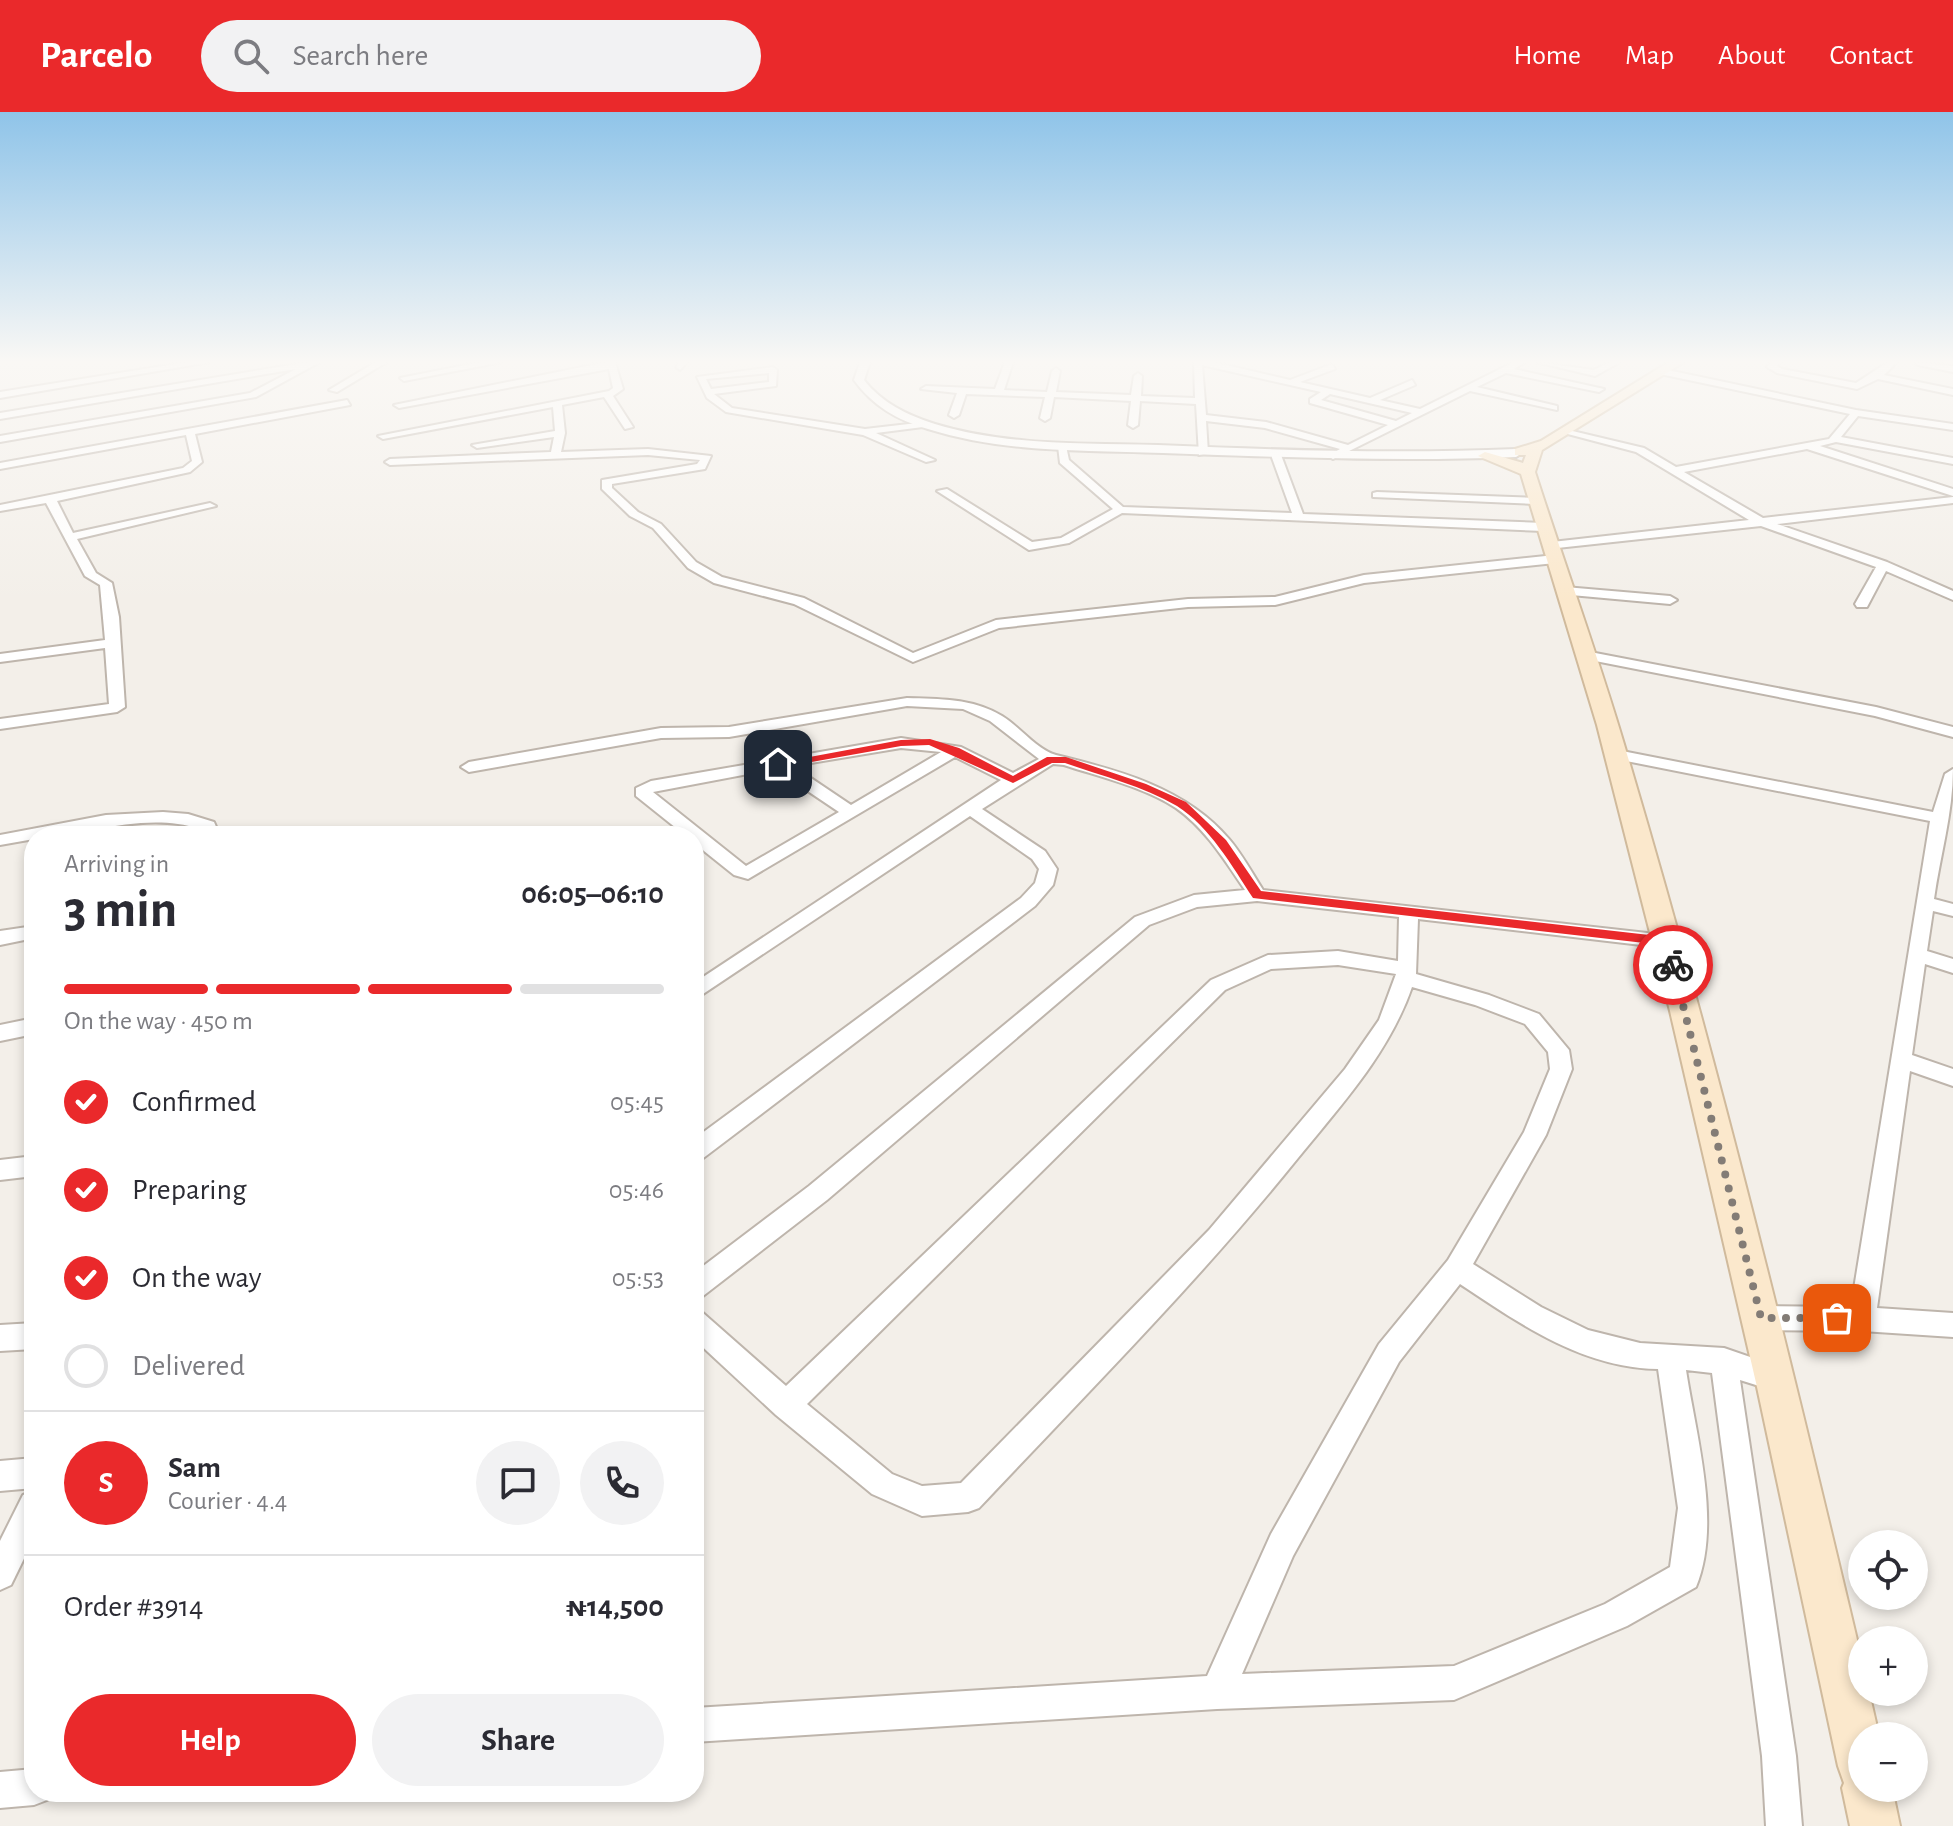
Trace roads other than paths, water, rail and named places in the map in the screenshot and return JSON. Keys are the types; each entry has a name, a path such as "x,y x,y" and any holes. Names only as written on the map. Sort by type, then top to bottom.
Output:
{"main road":[{"path":"1535,492 1561,442"},
{"path":"1485,456 1535,492 1617,755 1761,1318 1852,1722"},
{"path":"1870,1802 1875,1826"}],"street":[{"path":"0,466 134,442"},
{"path":"0,508 186,470 197,462 192,442"},
{"path":"500,442 400,457 390,462 648,452 707,458 701,467 606,482 607,489 634,514 657,526 692,565 718,580 799,601 913,658 996,624 1188,603 1275,601 1364,579 1535,492"},
{"path":"555,455 558,442"},
{"path":"888,442 930,460"},
{"path":"1007,442 1062,448 1203,453 1485,456"},
{"path":"1202,442 1203,453"},
{"path":"1327,442 1349,448"},
{"path":"1333,456 1361,442"},
{"path":"1615,442 1632,446 1759,521 1883,565 1953,596"},
{"path":"1672,471 1823,442"},
{"path":"1850,442 1953,461"},
{"path":"1809,446 1953,493"},
{"path":"1062,448 1068,465 1120,510"},
{"path":"1276,455 1299,518"},
{"path":"943,491 1029,546 1039,547 1075,536 1120,510 1299,518 1535,492"},
{"path":"1377,495 1535,492 1759,521 1953,500"},
{"path":"0,724 117,707 112,617 106,583 91,576 50,499"},
{"path":"70,537 210,506"},
{"path":"1862,604 1883,565"},
{"path":"1565,591 1670,600"},
{"path":"0,658 112,643"},
{"path":"1585,655 1876,712 1953,732"},
{"path":"469,767 661,733 729,732 907,702 966,705 995,718 1050,759 1066,760 1142,786 1182,805 1222,842 1257,895"},
{"path":"684,826 642,792 651,786 901,743 930,742 955,750 1013,780"},
{"path":"704,842 740,871 748,873 955,750"},
{"path":"1617,755 1944,823"},
{"path":"704,986 1013,780 1050,759"},
{"path":"778,764 851,812"},
{"path":"1862,1319 1925,903 1953,774"},
{"path":"704,1145 1028,902 1044,885 1048,869 1039,855 971,809"},
{"path":"87,826 149,816 192,817 208,826"},
{"path":"0,840 24,836"},
{"path":"704,1280 818,1193 1142,921 1194,901 1257,895 1667,941"},
{"path":"1925,903 1953,910"},
{"path":"704,1331 786,1405 882,1484 922,1501 968,1497 1218,1238 1353,1075 1389,1022 1407,973 1409,910"},
{"path":"0,938 24,934"},
{"path":"1917,955 1953,966"},
{"path":"786,1405 1218,985 1268,962 1338,958 1407,973 1532,1019 1558,1050 1561,1069 1534,1135 1457,1268 1389,1353 1282,1545 1217,1692"},
{"path":"0,1033 24,1028"},
{"path":"1901,1059 1949,1078"},
{"path":"0,1170 24,1167"},
{"path":"1457,1268 1530,1316 1589,1346 1640,1359 1670,1356 1724,1361 1775,1378"},
{"path":"1761,1318 1862,1319 1953,1325"},
{"path":"0,1338 24,1337"},
{"path":"704,1724 1217,1692 1454,1683 1616,1615 1685,1576 1693,1508 1670,1356"},
{"path":"1724,1361 1779,1756 1784,1826"},
{"path":"0,1476 24,1474"},
{"path":"0,1574 24,1526"},
{"path":"0,1790 24,1788"}]}
